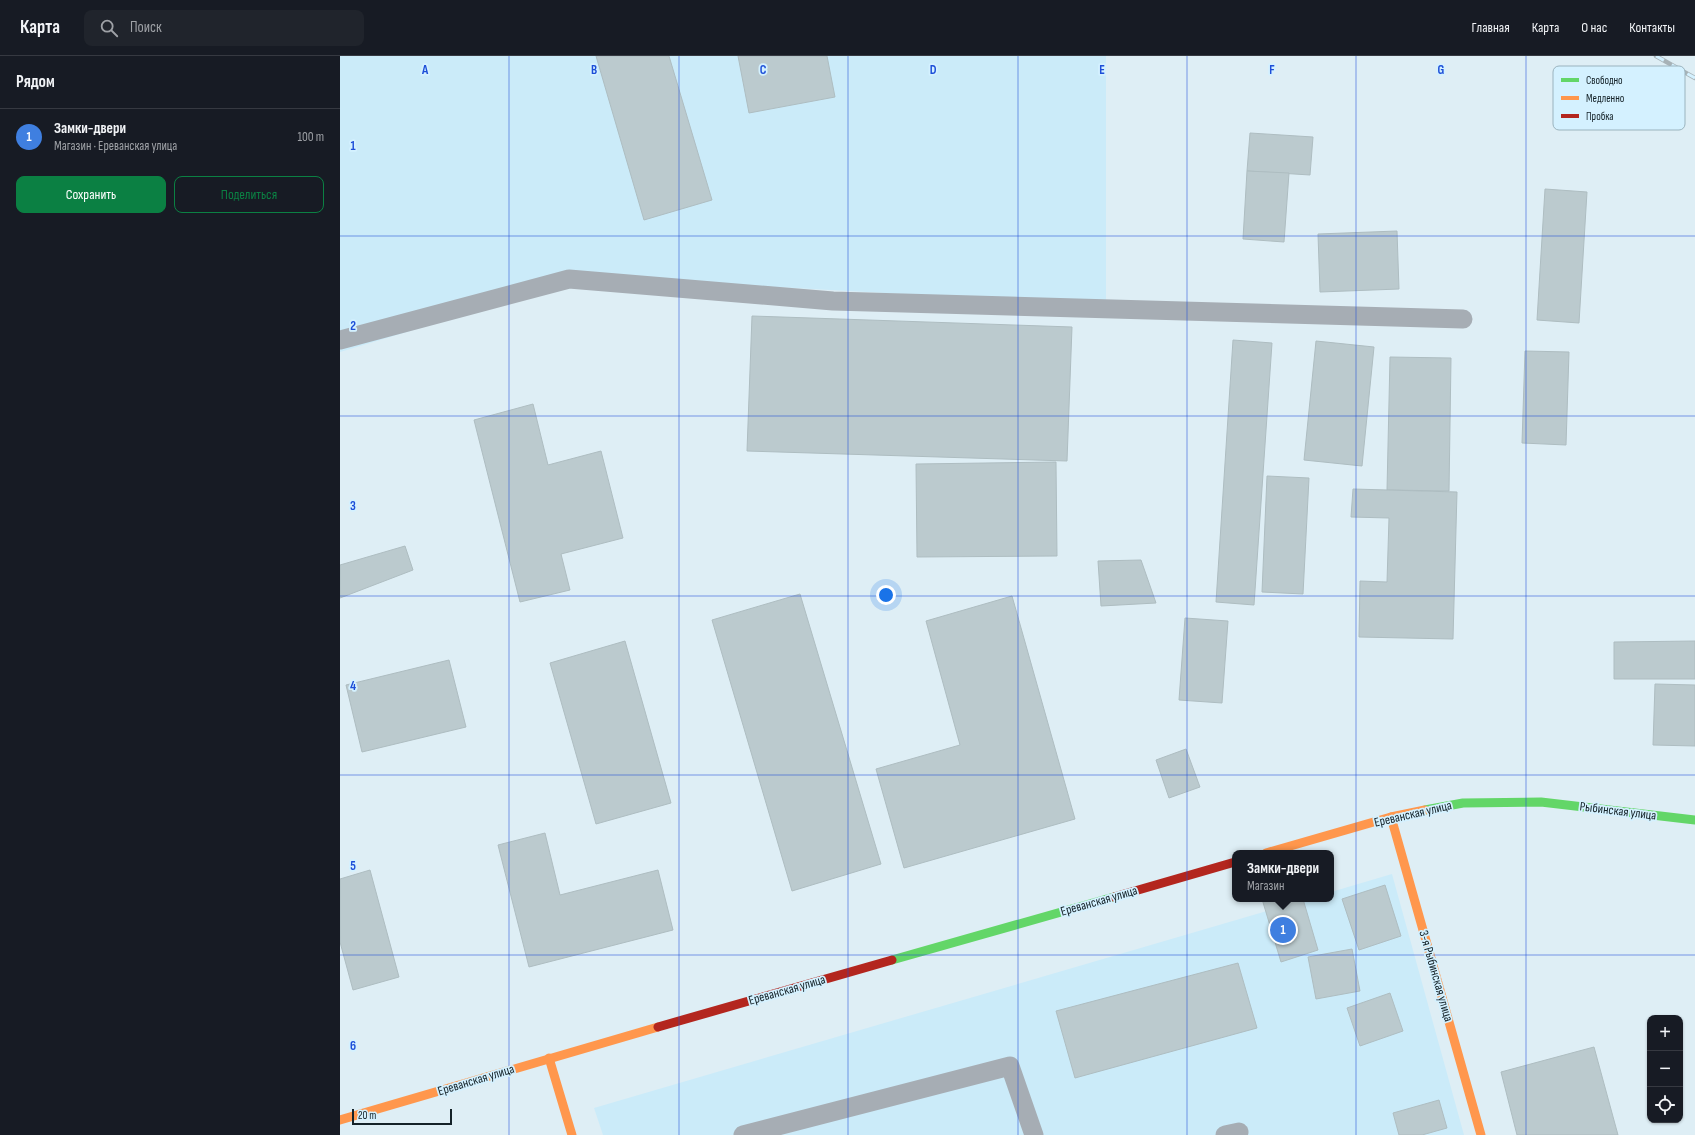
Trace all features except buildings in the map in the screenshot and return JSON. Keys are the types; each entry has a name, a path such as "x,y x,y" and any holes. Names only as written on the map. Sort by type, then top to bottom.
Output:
{"main road":[{"name":"Ереванская улица","path":"1276,850 1391,817 1463,803 1541,802"},
{"name":"Рыбинская улица","path":"1541,802 1695,820"},
{"name":"3-я Рыбинская улица","path":"1391,817 1481,1135"},
{"name":"Ереванская улица","path":"340,1120 549,1058 1232,863"},
{"path":"549,1058 572,1135"}],"lane":[{"path":"340,340 569,279 833,301 1463,319"},
{"path":"743,1135 1010,1066 1034,1135"}],"shaded area":[{"path":"340,56 1106,56 1106,305 590,277 340,352"},
{"path":"1392,874 1464,1135 603,1135 594,1108 1298,902 1334,902 1334,891"}],"railway":[{"path":"1656,56 1674,66"},
{"path":"1685,72 1695,78"}],"traffic: fast":[{"path":"1425,810 1463,803 1541,802 1695,820"},
{"path":"892,960 1114,897"}],"traffic: slow":[{"path":"1276,850 1391,817 1425,810"},
{"path":"1391,817 1481,1135"},
{"path":"340,1120 658,1027"},
{"path":"549,1058 572,1135"}],"traffic: jam":[{"path":"1114,897 1232,863"},
{"path":"658,1027 892,960"}],"place":[{"name":"Замки-двери","path":"1283,930"}]}
